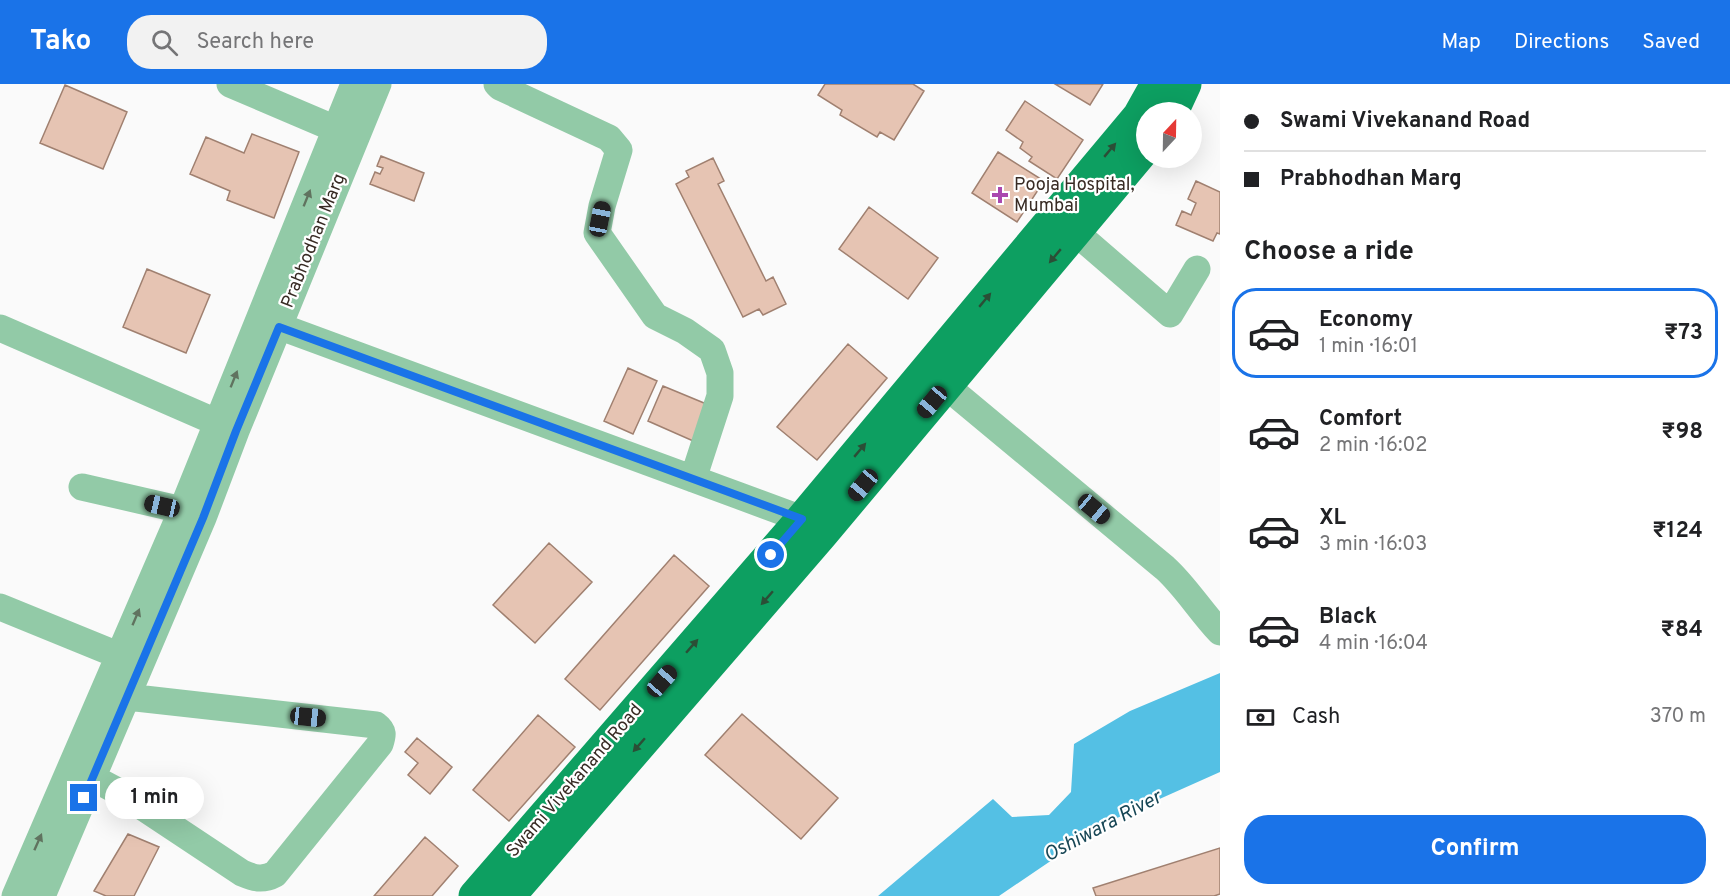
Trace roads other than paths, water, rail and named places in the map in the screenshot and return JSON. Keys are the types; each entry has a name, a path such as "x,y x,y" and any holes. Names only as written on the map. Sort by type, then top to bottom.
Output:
{"main road":[{"name":"Swami Vivekanand Road","path":"475,896 812,527 946,386 1075,232 1097,186 1157,84"},
{"path":"1177,102 1185,84"},
{"name":"Swami Vivekanand Road","path":"509,896 812,527 1097,186 1136,155"}],"street":[{"path":"230,84 346,133"},
{"path":"346,133 354,84"},
{"path":"42,896 93,778 127,674 346,133 378,84"},
{"path":"498,84 500,87 609,138 619,150 602,206 597,233 656,316 685,331 712,350 720,373 720,396 693,479"},
{"path":"1075,232 1170,314 1197,269"},
{"path":"269,323 693,479 812,527"},
{"path":"0,328 226,426"},
{"path":"946,386 1165,568 1180,582 1203,614 1220,632"},
{"path":"82,487 192,514"},
{"path":"0,607 127,674"},
{"path":"0,625 127,674 376,725 383,734 380,744 275,874 267,878 255,879 242,873 123,794 93,778"},
{"path":"15,896 127,674"}],"water":[{"path":"1220,673 1220,772 1108,822 999,896 878,896 993,799 1012,817 1049,815 1071,792 1074,744 1130,711"}],"place":[{"name":"Pooja Hospital, Mumbai","path":"1000,195"}],"water label":[{"name":"Oshiwara River","path":"1103,827"}]}
